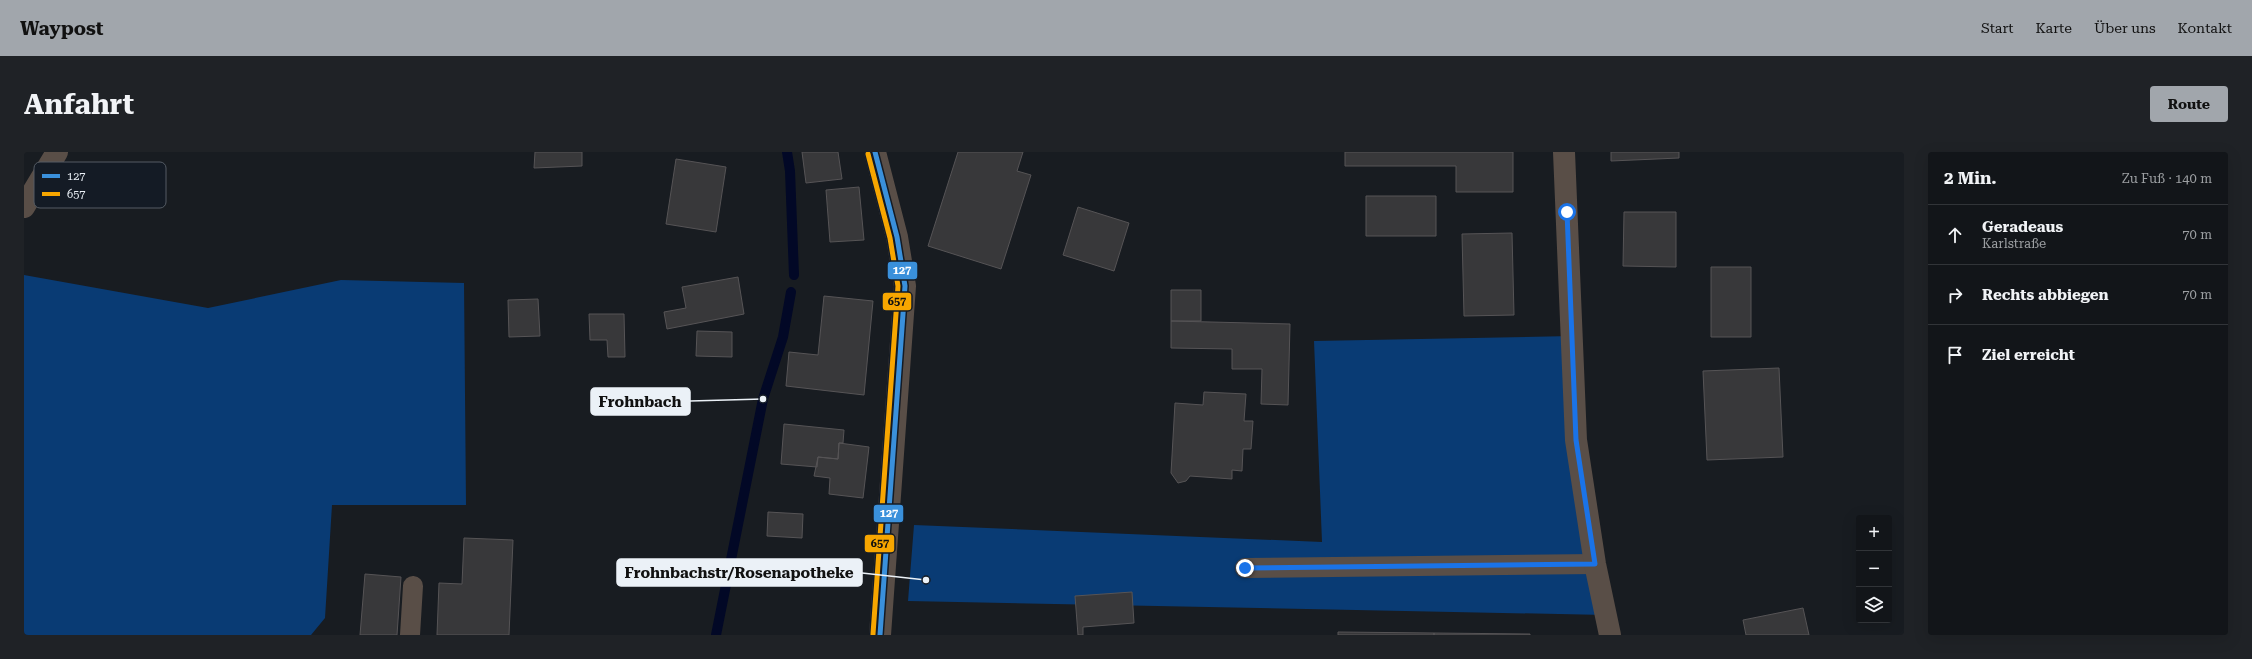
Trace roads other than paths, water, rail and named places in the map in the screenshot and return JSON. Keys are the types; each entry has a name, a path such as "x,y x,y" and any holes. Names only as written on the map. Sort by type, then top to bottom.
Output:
{"street":[{"path":"51,162 57,152"},
{"path":"875,152 897,237 905,286 880,635"},
{"path":"1564,152 1576,440 1595,564 1610,635"},
{"path":"24,206 34,190"}],"lane":[{"path":"1245,568 1595,564"},
{"path":"410,635 413,586"}],"waterway":[{"path":"787,152 790,171 794,275"},
{"path":"716,635 763,399 783,337 791,292"}],"place":[{"name":"Frohnbach","path":"763,399"},
{"name":"Frohnbachstr/Rosenapotheke","path":"926,580"}]}
